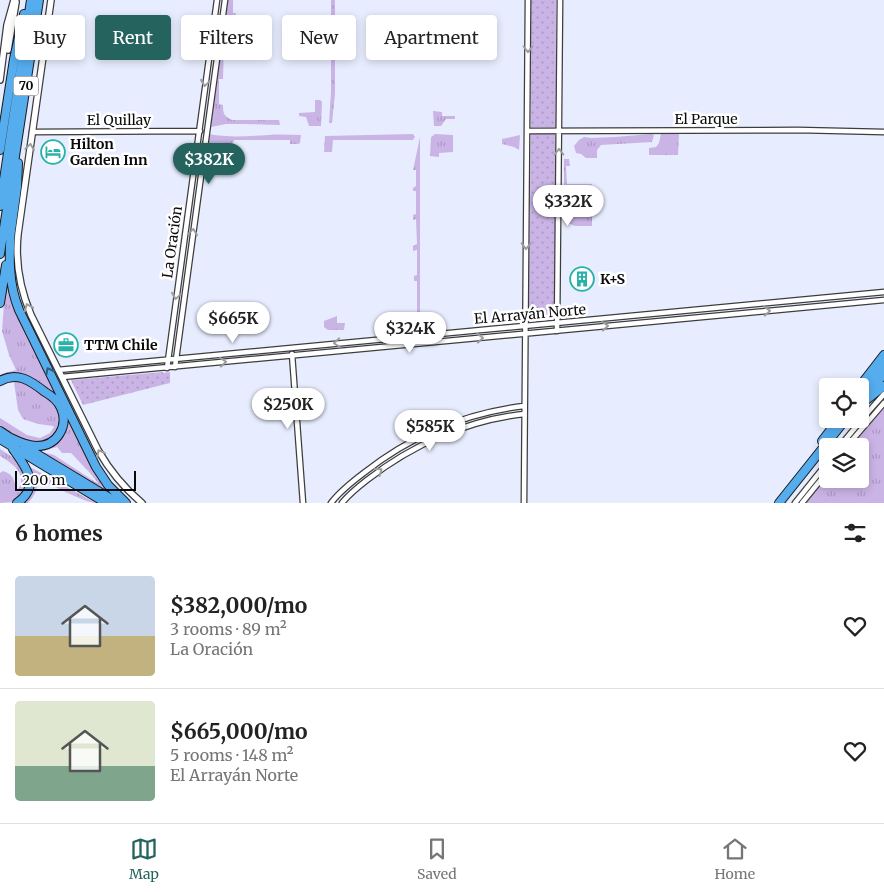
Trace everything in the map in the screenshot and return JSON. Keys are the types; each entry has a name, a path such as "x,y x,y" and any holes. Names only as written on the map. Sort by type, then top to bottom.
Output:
{"highway":[{"path":"0,150 14,59 29,0"},
{"name":"70","path":"0,206 29,0"},
{"name":"70","path":"0,254 39,0"},
{"path":"0,303 17,181 20,124"},
{"path":"0,136 4,125"},
{"path":"11,228 10,273 13,293 19,310 96,467 108,485 126,503"},
{"path":"866,378 884,355"},
{"path":"869,383 884,366"},
{"path":"869,392 884,374"},
{"path":"0,380 14,376 30,381 56,400 63,413 64,423 56,439 48,444 33,446 0,439"},
{"path":"869,398 884,386"},
{"path":"772,503 831,428"},
{"path":"779,503 839,428"},
{"path":"0,431 11,442 106,503"},
{"path":"11,442 25,465 29,478 27,492 17,503"},
{"path":"11,442 118,503"}],"street":[{"path":"0,80 7,52 15,0"},
{"path":"51,0 18,234 17,263 21,286 27,305 58,370 107,466 124,487 142,503"},
{"name":"La Oración","path":"167,368 217,0"},
{"name":"La Oración","path":"175,367 224,0"},
{"path":"524,503 528,0"},
{"path":"557,331 560,0"},
{"name":"El Parque","path":"528,131 808,130 884,132"},
{"name":"El Quillay","path":"32,132 206,131"},
{"name":"El Arrayán Norte","path":"58,370 884,292"},
{"name":"El Arrayán Norte","path":"62,377 884,300"},
{"path":"292,348 303,503"},
{"path":"847,438 884,394"},
{"path":"875,403 880,407"},
{"path":"854,438 884,403"},
{"path":"331,503 368,469 419,437 467,418 524,406"},
{"path":"342,503 356,489 382,469 406,453 432,440 478,423 505,416 524,414"},
{"path":"795,503 819,473"},
{"path":"802,503 819,481"}],"green space":[{"path":"228,0 233,0 233,13 236,13 236,15 226,15"},
{"path":"331,0 335,0 335,15 331,15"},
{"path":"530,0 556,0 556,127 531,127"},
{"path":"220,60 224,60 223,79 219,79 219,104 223,105 224,114 232,120 279,120 280,125 226,124 211,127"},
{"path":"331,60 335,60 335,94 332,123 329,123"},
{"path":"315,100 322,102 321,126 309,126 306,117 299,116 299,113 315,112"},
{"path":"433,111 442,112 442,116 455,116 455,119 446,119 441,126 434,126"},
{"path":"661,133 679,134 678,155 649,155 649,148 656,147"},
{"path":"209,134 231,136 301,135 300,143 290,144 290,140 234,140 233,143 208,143"},
{"path":"413,134 415,137 413,140 333,140 332,152 324,152 325,136"},
{"path":"435,134 453,135 453,152 439,153 439,157 430,156 431,137"},
{"path":"531,134 555,134 555,315 528,318"},
{"path":"520,135 519,150 502,144 502,139"},
{"path":"654,135 652,142 601,145 597,150 597,158 586,158 576,153 574,146 584,137"},
{"path":"420,137 420,317 419,321 415,324 414,320 417,318 417,281 414,281 414,276 417,275 417,250 413,251 413,246 417,244 416,219 413,220 413,215 416,214 416,191 413,191 413,188 416,186 416,170 413,170"},
{"path":"564,159 569,159 570,166 566,166 567,184 592,184 592,226 575,226 564,221"},
{"path":"9,289 58,395 55,397 33,381 0,379 1,374 16,370 9,355 2,331 5,291"},
{"path":"337,316 337,323 345,323 344,330 328,330 324,327 324,321"},
{"path":"170,372 170,383 83,405 71,380"},
{"path":"9,380 23,381 53,401 60,414 59,428 55,435 45,442 35,443 21,439 0,426 0,418 27,435 40,438 50,433 54,427 23,419 18,410 14,382 0,387 0,384"},
{"path":"884,408 884,503 806,503 819,486 819,488 869,488 869,438 858,438 867,428 869,428 869,425"},
{"path":"68,418 96,474 110,494 35,450 54,455 98,483 71,453 62,453 57,447 47,450 41,448 46,446 65,419"},
{"path":"0,449 17,460 24,468 27,484 25,491 14,502 0,503 0,473 3,471 11,475 18,489 21,484 21,478 14,466 0,456"},
{"path":"28,467 96,503 76,497 39,479 35,492 28,503 20,503 24,499"}],"place":[{"name":"Hilton Garden Inn","path":"53,152"},
{"name":"K+S","path":"582,279"},
{"name":"TTM Chile","path":"66,345"}]}
